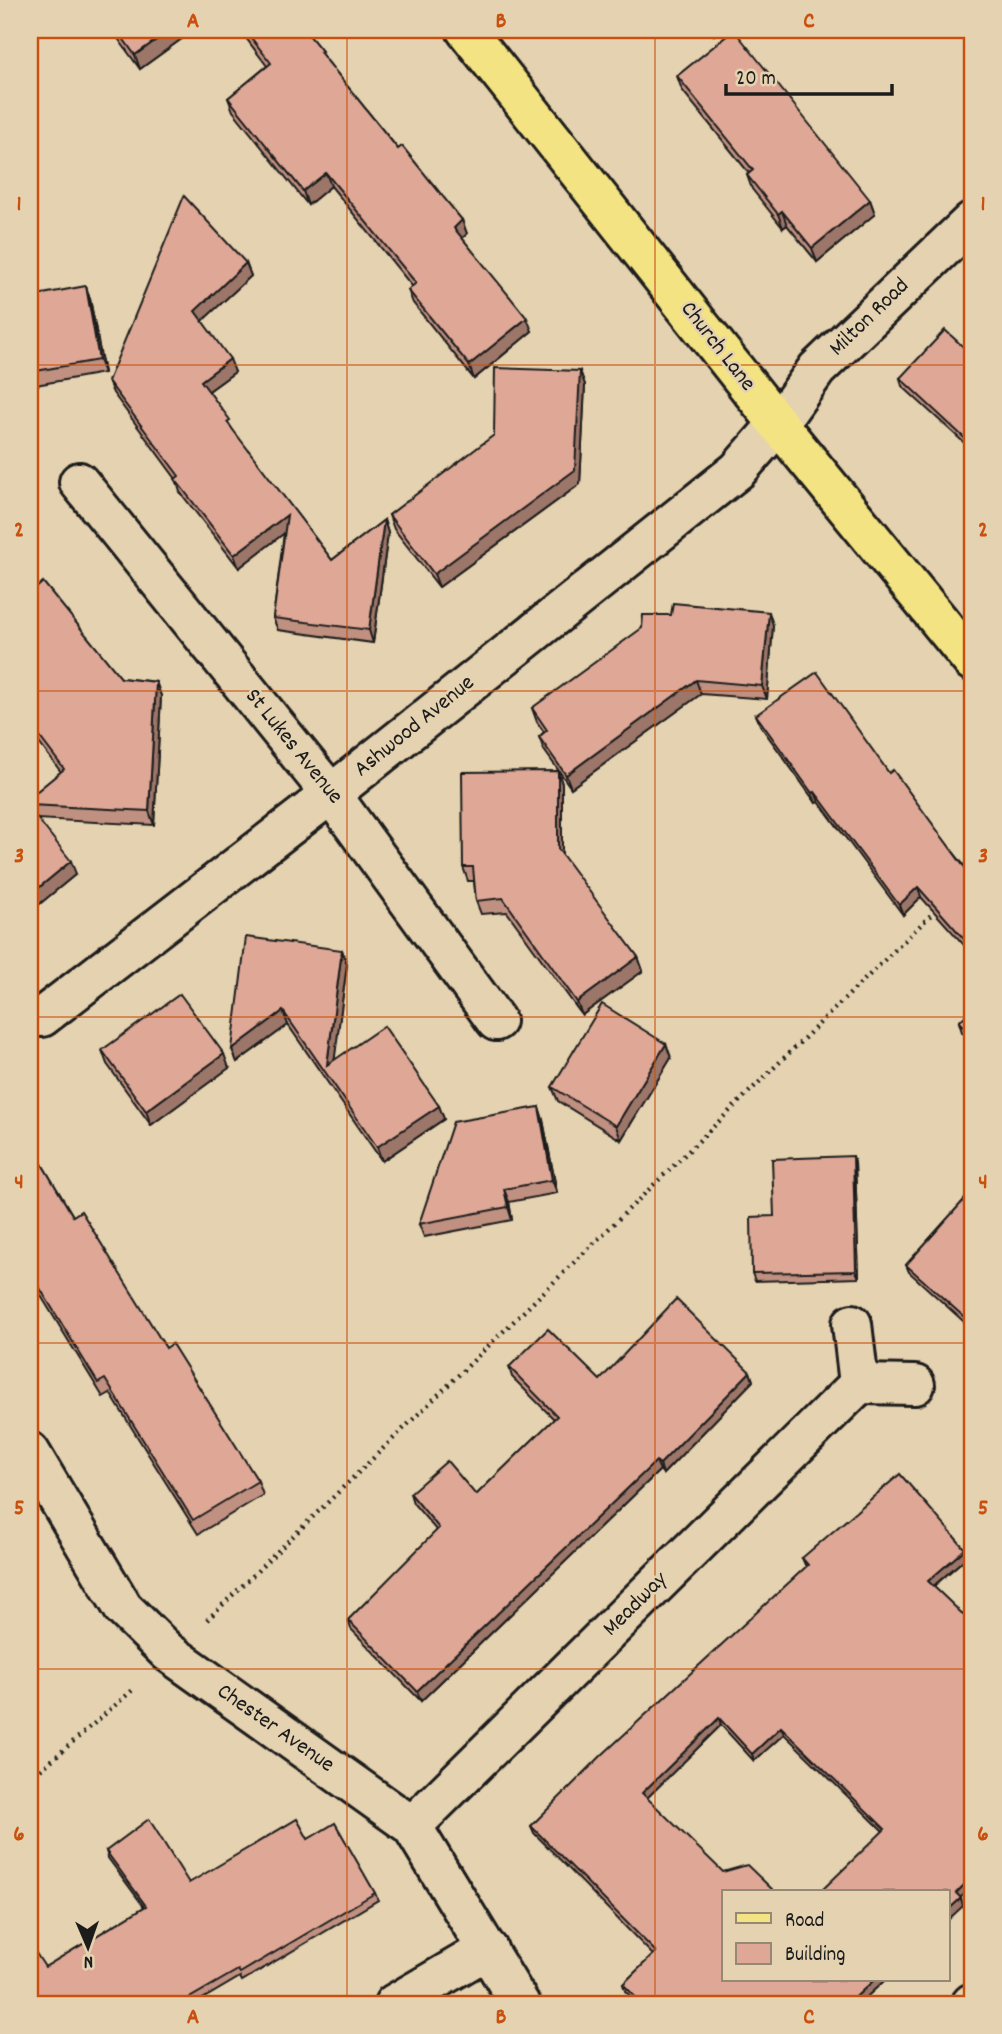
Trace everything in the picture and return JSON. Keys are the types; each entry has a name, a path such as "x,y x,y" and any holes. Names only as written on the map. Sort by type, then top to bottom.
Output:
{"main road":[{"name":"Church Lane","path":"466,30 778,424 972,662"}],"street":[{"name":"Milton Road","path":"778,424 817,369 972,221"},
{"name":"Ashwood Avenue","path":"42,1017 331,793 738,470 778,424"},
{"name":"St Lukes Avenue","path":"79,482 331,793 496,1021"},
{"path":"852,1324 859,1384 915,1385"},
{"name":"Meadway","path":"412,1826 859,1384"},
{"name":"Chester Avenue","path":"30,1452 123,1608 168,1652 412,1826 520,2004"},
{"path":"394,2004 488,1949"}],"path":[{"path":"30,1779 147,1677 168,1652 231,1598 943,903"}],"building":[{"path":"117,30 170,30 135,55"},
{"path":"245,30 305,30 398,149 402,146 462,220 454,228 527,318 469,365 408,290 416,283 326,173 303,191 228,98 271,63"},
{"path":"734,30 870,200 812,248 782,211 778,214 747,175 753,170 677,76"},
{"path":"184,196 246,263 195,311 230,359 201,381 230,420 227,422 332,560 384,520 369,630 273,618 287,515 234,555 175,479 179,476 108,381"},
{"path":"35,284 37,295 86,286 99,360 30,372 30,285"},
{"path":"945,330 972,355 972,445 900,378"},
{"path":"495,368 580,371 575,470 434,574 389,515 494,435"},
{"path":"43,582 121,678 156,682 149,811 30,805 30,797 64,769 30,724 30,585 34,590"},
{"path":"673,603 769,612 762,686 696,680 566,775 539,737 547,730 532,708 642,628 643,615 671,615"},
{"path":"817,672 889,773 893,770 972,875 972,948 918,887 899,905 815,792 812,793 756,715"},
{"path":"558,771 558,849 638,957 577,1002 503,898 476,901 473,867 463,867 462,772"},
{"path":"30,809 71,861 30,895"},
{"path":"246,937 342,950 327,1065 384,1026 439,1106 377,1147 283,1011 232,1049"},
{"path":"180,994 224,1054 146,1111 102,1050"},
{"path":"602,1004 666,1044 616,1126 552,1087"},
{"path":"972,1009 972,1036 959,1022"},
{"path":"539,1107 552,1180 504,1189 508,1207 419,1224 453,1122"},
{"path":"30,1144 73,1216 81,1211 166,1348 172,1344 258,1481 193,1520 105,1379 98,1383 30,1272"},
{"path":"853,1156 856,1271 752,1273 751,1217 774,1216 772,1159"},
{"path":"972,1191 972,1324 906,1265"},
{"path":"676,1299 750,1372 660,1464 656,1461 417,1691 348,1620 439,1528 410,1493 447,1461 476,1495 557,1416 509,1367 548,1329 600,1380"},
{"path":"900,1474 965,1549 928,1581 972,1623 972,1877 956,1893 961,1898 950,1908 950,1890 822,1890 885,1829 781,1727 752,1754 719,1718 642,1793 723,1872 747,1865 773,1890 722,1890 722,1982 872,1982 848,2004 642,2004 623,1984 656,1952 531,1826 602,1755 808,1565 802,1558"},
{"path":"149,1819 189,1883 297,1819 308,1839 335,1823 375,1893 240,1973 238,1970 179,2004 30,2004 30,1944 45,1967 146,1906 106,1851"}]}
